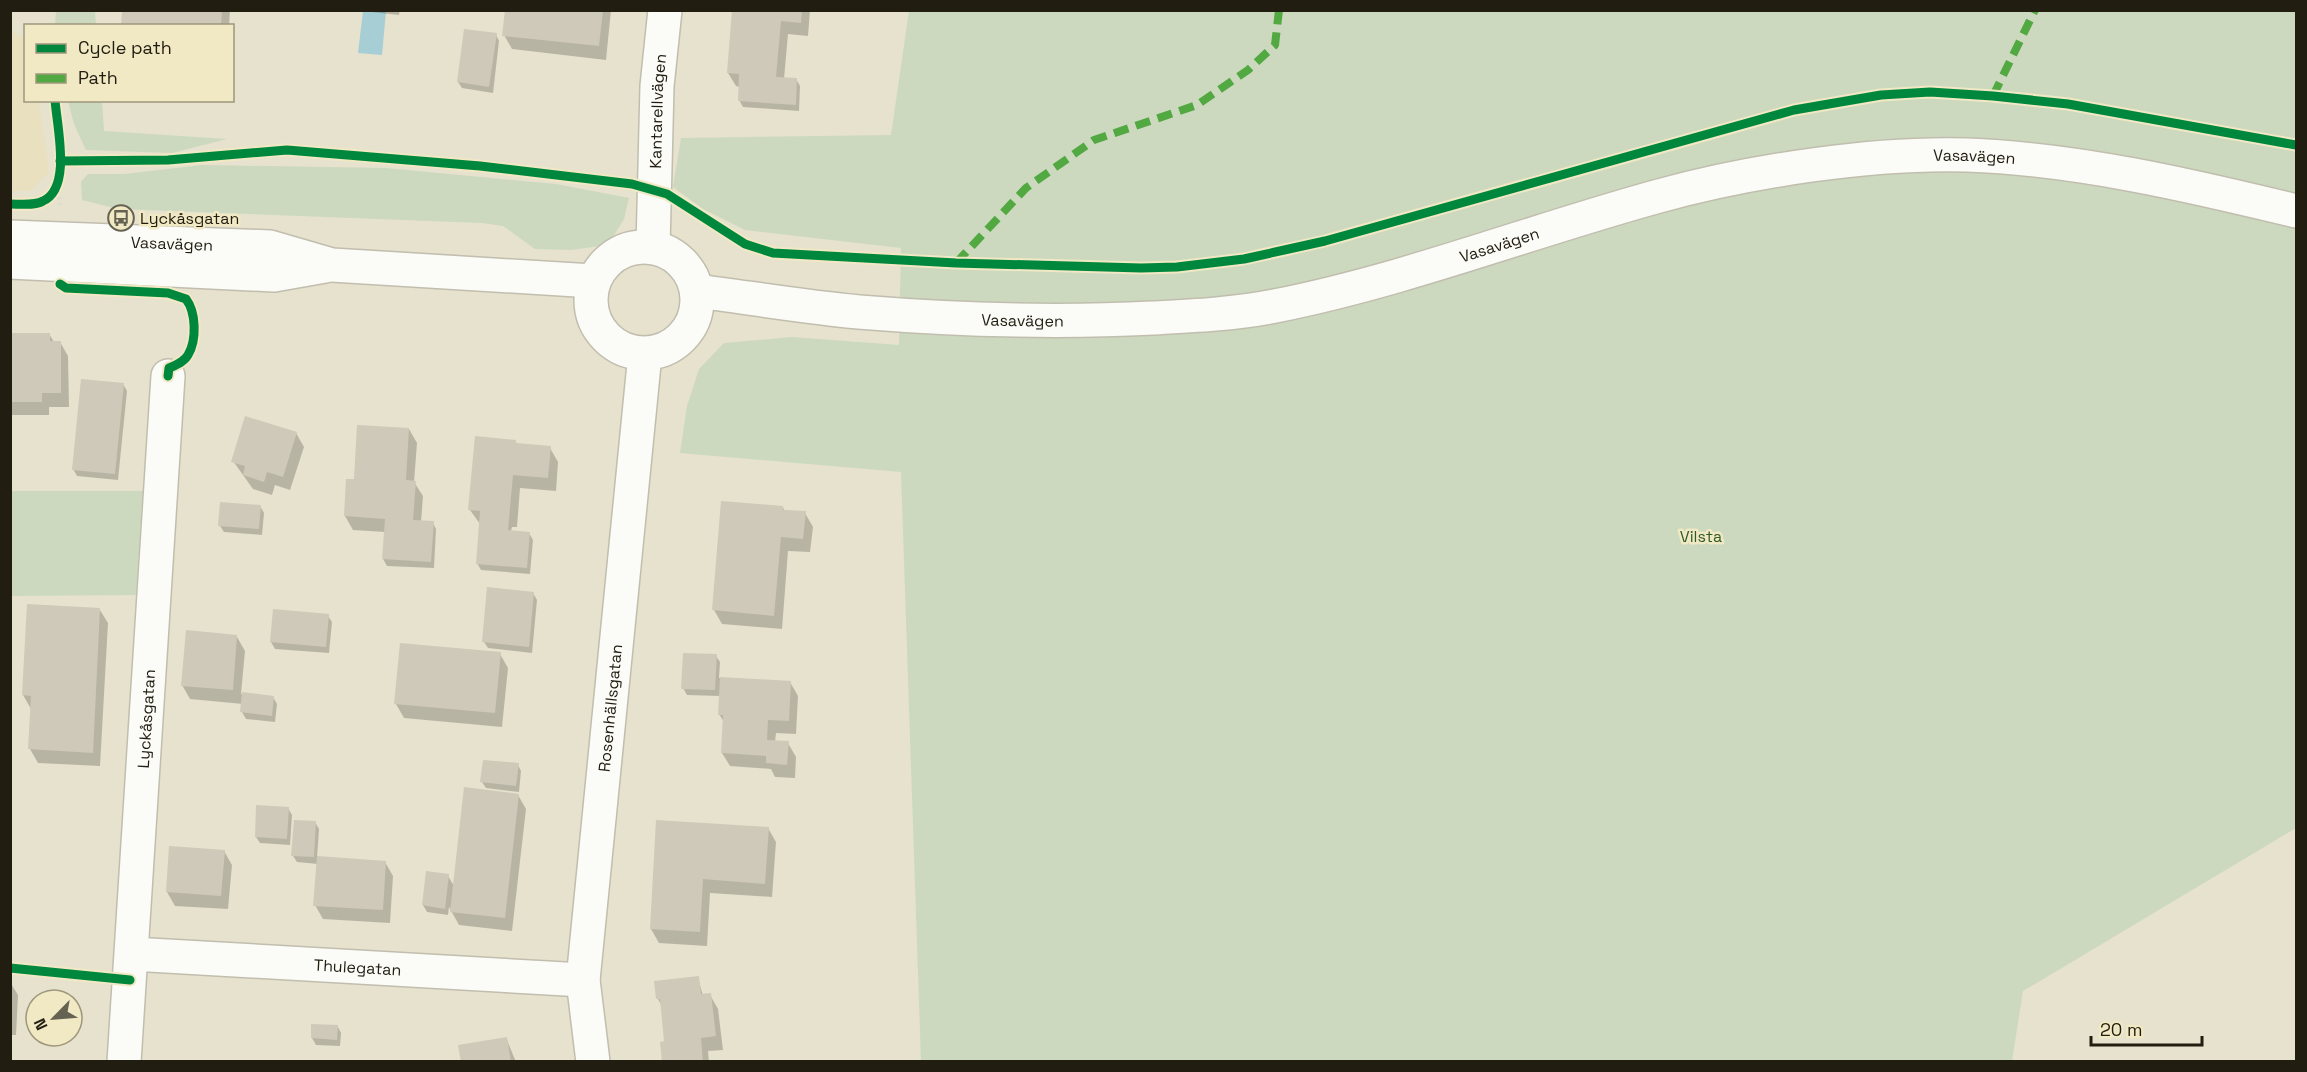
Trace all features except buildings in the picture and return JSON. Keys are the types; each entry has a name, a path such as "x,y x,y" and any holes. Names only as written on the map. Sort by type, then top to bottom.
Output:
{"street":[{"name":"Kantarellvägen","path":"653,247 657,86 665,10"},
{"name":"Vasavägen","path":"697,291 857,312 1017,321 1116,320 1211,315 1273,307 1331,293 1447,261 1662,195 1783,171 1886,158 1964,155 2039,161 2112,172 2296,211"},
{"name":"Vasavägen","path":"10,237 270,247 332,265 593,281"},
{"path":"642,246 653,247 681,261 693,278 697,291 694,319 683,337 666,349 645,354 615,346 600,332 590,302 593,281 604,263 622,251 642,246"},
{"name":"Vasavägen","path":"10,262 274,275 332,265"},
{"name":"Rosenhällsgatan","path":"593,1062 583,980 645,354"},
{"name":"Lyckåsgatan","path":"124,1062 168,376"},
{"name":"Thulegatan","path":"132,954 583,980"}],"path":[{"path":"60,172 60,209"},
{"path":"51,196 60,184"}],"shaded area":[{"path":"10,31 24,37 24,102 39,102 49,172 31,191 11,191"}],"green space":[{"path":"56,11 95,11 96,24 55,24"},
{"name":"Vilsta","path":"909,11 2296,11 2296,828 2023,991 2012,1061 921,1061 901,472 680,453 687,406 699,369 724,343 792,337 899,345 901,248 745,230 703,209 673,187 681,138 891,135"},
{"path":"68,102 102,102 104,131 227,139 172,153 86,150 74,124"},
{"path":"202,165 386,168 556,184 629,198 624,219 613,237 600,246 571,250 535,249 503,226 482,223 118,209 82,200 81,182 88,174 124,174"},
{"path":"10,491 143,491 136,595 11,596"}],"water":[{"path":"363,11 386,11 382,55 358,53"}],"marked path":[{"path":"956,263 1026,188 1094,140 1197,105 1248,70 1275,45 1279,10"},
{"path":"1993,96 2035,10"}],"cycle path":[{"path":"60,161 168,160 287,150 480,166 632,184 667,194 745,244 773,253 956,263 1141,268 1177,267 1244,259 1325,241 1794,110 1881,95 1930,92 2068,104 2296,145"},
{"path":"10,204 39,203 52,194 57,184 61,156 55,102"},
{"path":"60,284 66,288 168,293 186,299 192,311 193,342 186,357 169,368 168,376"},
{"path":"10,968 130,980"}],"place":[{"name":"Lyckåsgatan","path":"121,218"}]}
